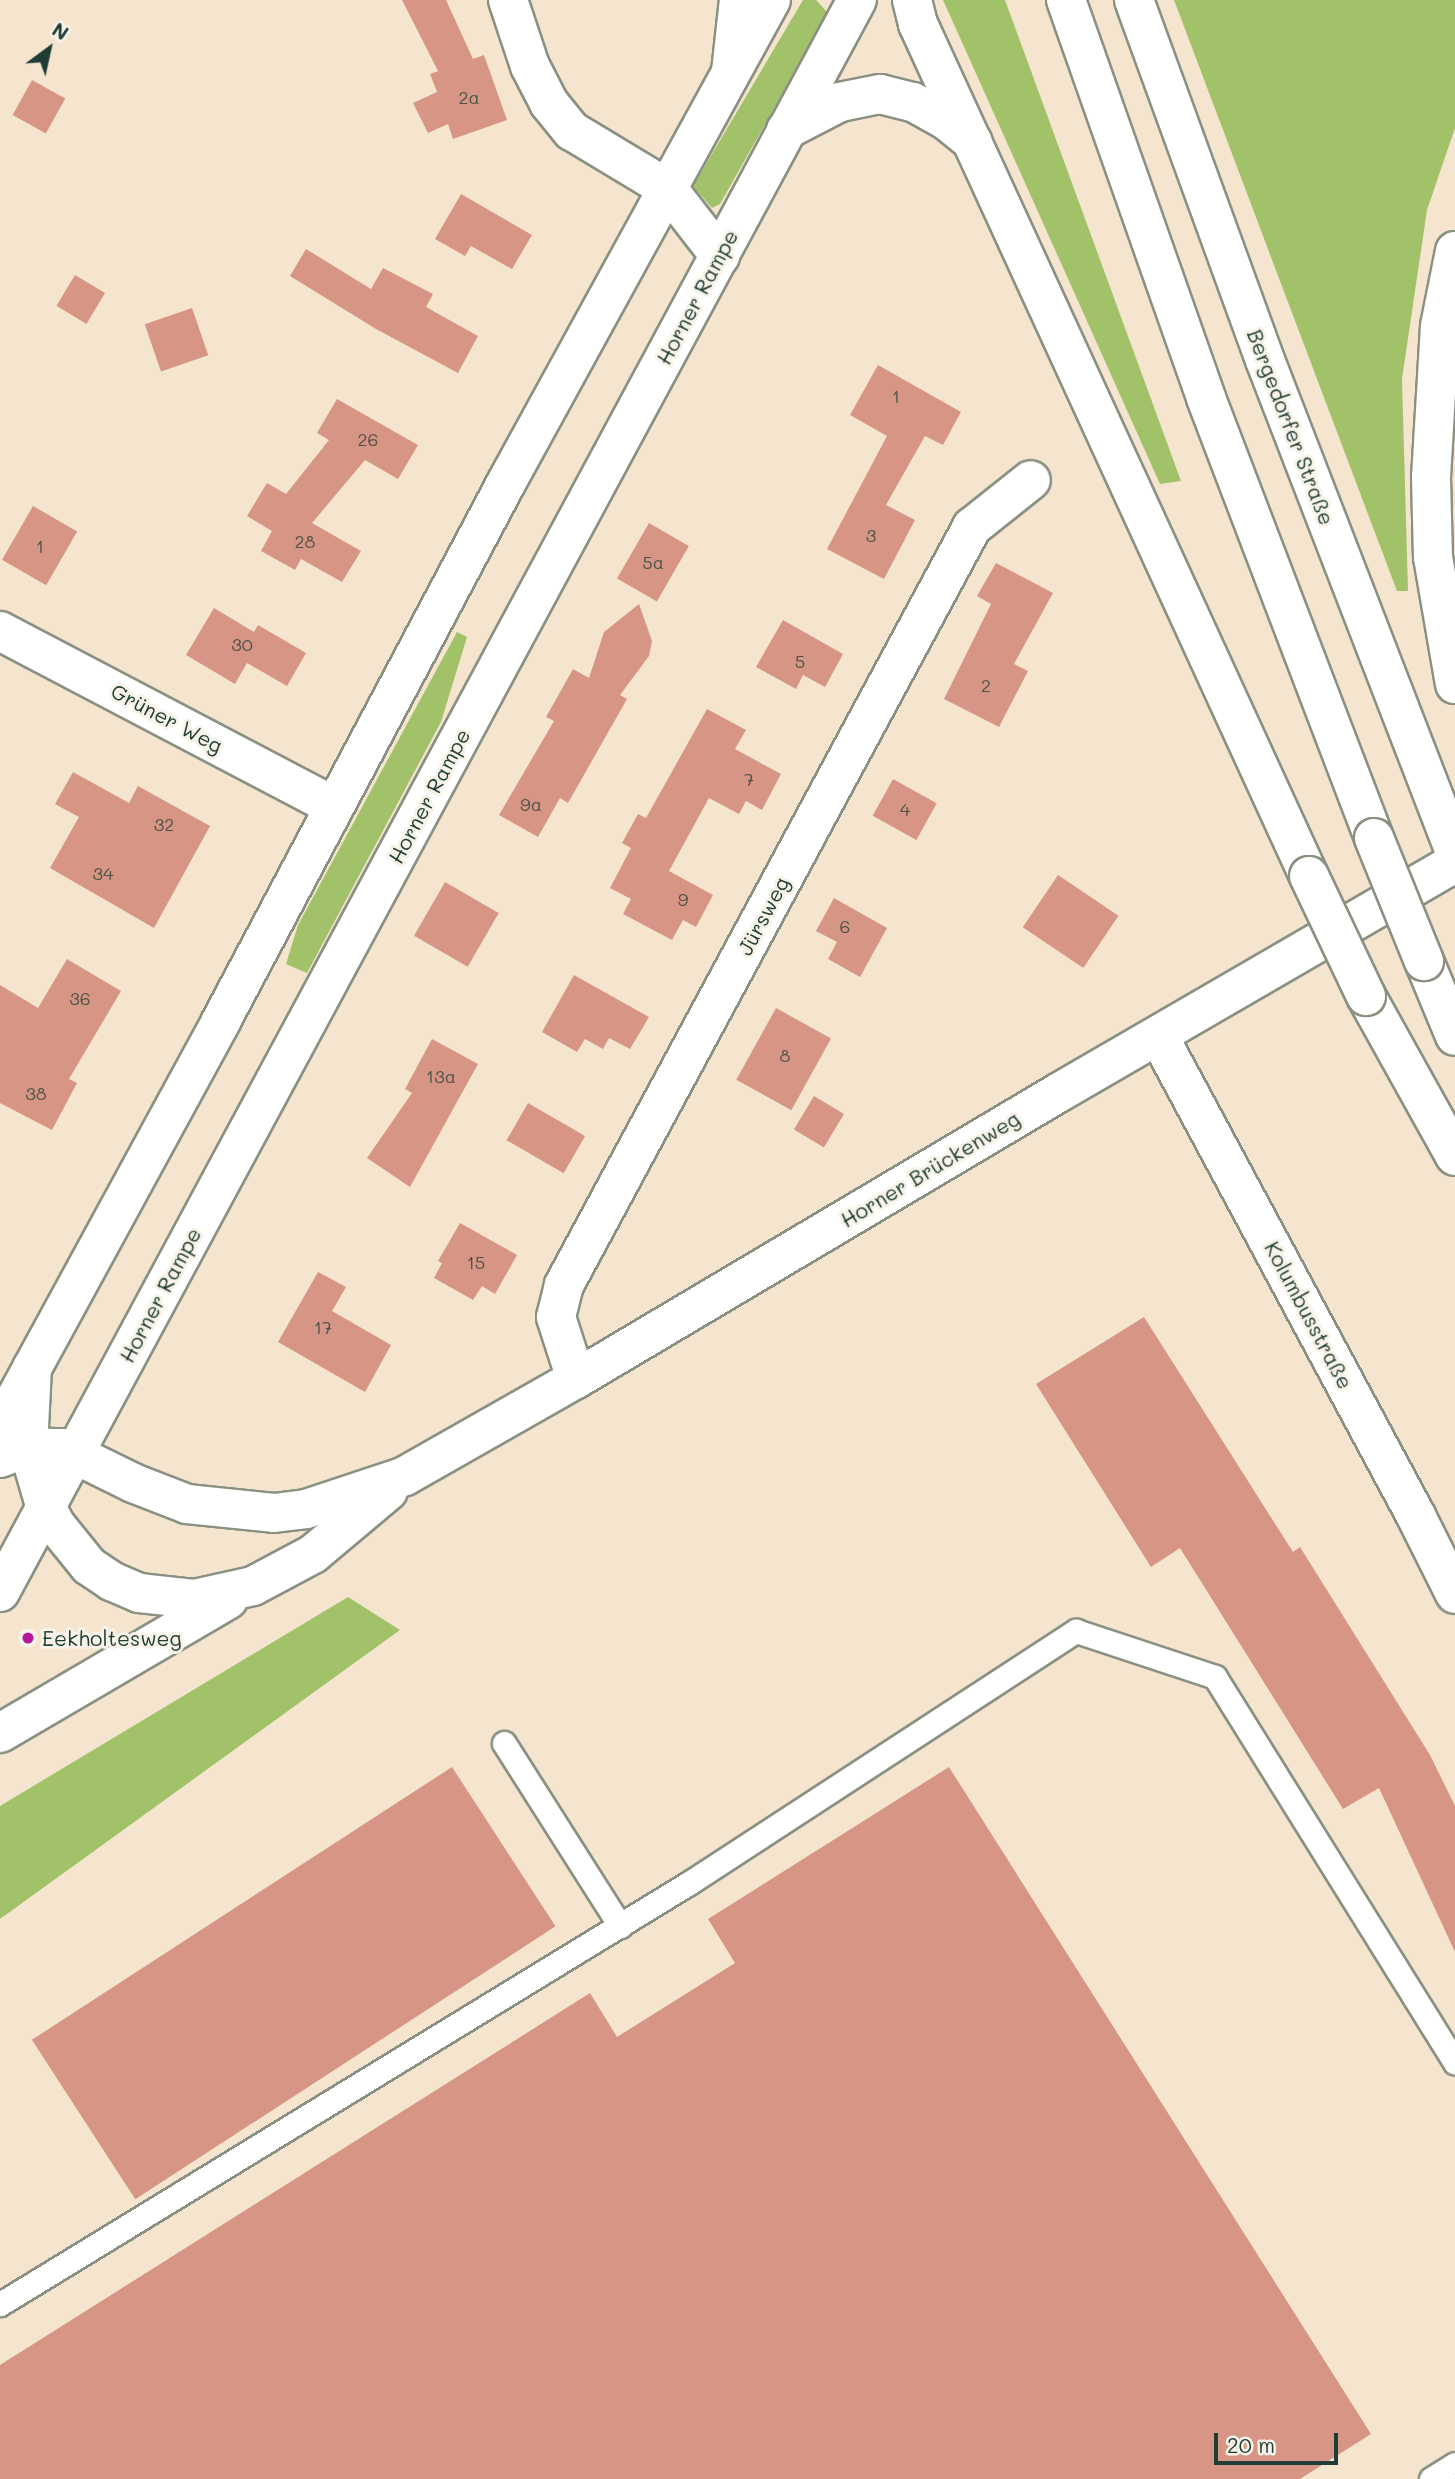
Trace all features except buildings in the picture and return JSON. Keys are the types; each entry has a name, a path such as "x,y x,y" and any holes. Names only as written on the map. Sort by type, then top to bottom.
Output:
{"main road":[{"path":"508,0 530,65 549,103 572,131 668,189 720,256"},
{"path":"731,72 739,0"},
{"path":"9,1444 32,1368 221,1021 333,806 771,0"},
{"name":"Horner Rampe","path":"0,1592 858,0"},
{"path":"912,0 918,24 1366,996 1455,1156"},
{"path":"1066,0 1206,398 1374,838 1455,1037"},
{"name":"Bergedorfer Straße","path":"1133,0 1265,360 1455,852"},
{"path":"786,130 840,102 861,96 887,95 927,110 974,143"},
{"path":"1455,251 1440,326 1430,477 1433,557 1455,684"},
{"name":"Jürsweg","path":"576,1379 556,1317 564,1284 971,527 1031,480"},
{"name":"Grüner Weg","path":"0,631 333,806"},
{"name":"Horner Brückenweg","path":"0,1733 313,1554 405,1476 576,1379 1058,1093 1455,863"},
{"name":"Kolumbusstraße","path":"1158,1037 1416,1516 1455,1594"},
{"name":"Horner Brückenweg","path":"9,1444 62,1448 133,1483 187,1504 246,1512 274,1513 306,1509 405,1476"},
{"name":"Horner Brückenweg","path":"9,1444 71,1547 89,1566 111,1581 139,1593 194,1600 253,1586"}],"lane":[{"path":"0,2304 620,1926 1076,1631 1215,1677 1455,2062"},
{"path":"504,1744 620,1926"},
{"path":"1431,2479 1455,2464"}],"green space":[{"path":"803,0 816,0 828,13 720,204 712,208 693,186"},
{"path":"943,0 1005,0 1181,481 1160,484"},
{"path":"1174,0 1455,0 1455,128 1427,210 1402,379 1408,591 1397,591"},
{"path":"457,632 467,637 441,722 307,973 286,964 298,925"},
{"path":"348,1597 400,1630 0,1919 0,1806"}],"place":[{"name":"Eekholtesweg","path":"28,1638"}]}
